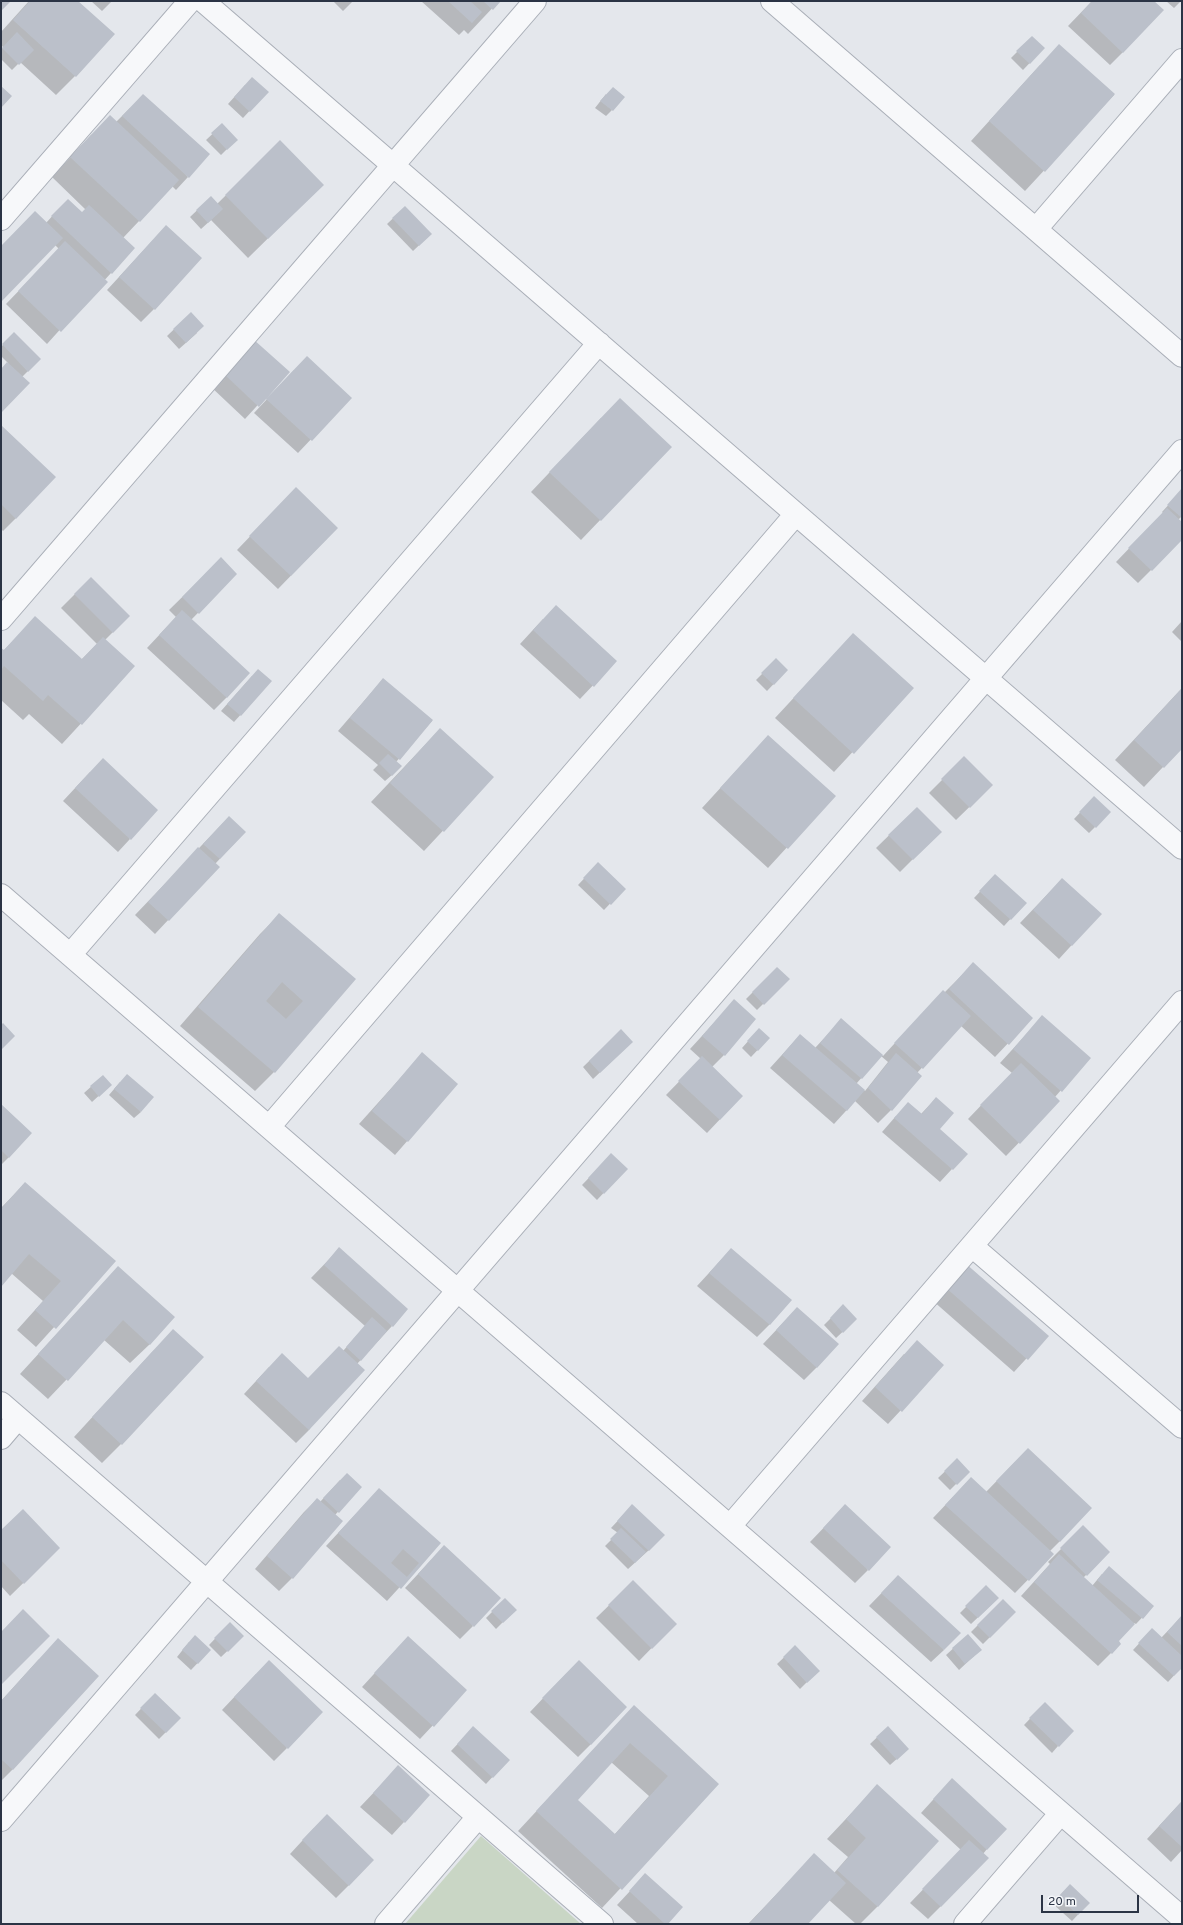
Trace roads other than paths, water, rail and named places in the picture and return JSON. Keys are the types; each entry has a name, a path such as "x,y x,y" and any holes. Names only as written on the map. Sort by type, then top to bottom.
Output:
{"street":[{"path":"1,219 190,1"},
{"path":"203,1 1182,848"},
{"path":"1,619 535,1"},
{"path":"776,2 1182,356"},
{"path":"1036,229 1182,60"},
{"path":"70,955 599,343"},
{"path":"1,1820 1182,451"},
{"path":"269,1127 796,514"},
{"path":"1,895 1182,1918"},
{"path":"730,1526 1182,1002"},
{"path":"972,1246 1182,1427"},
{"path":"1,1403 602,1924"},
{"path":"1,1438 18,1418"},
{"path":"965,1924 1061,1813"},
{"path":"386,1924 478,1817"}]}
